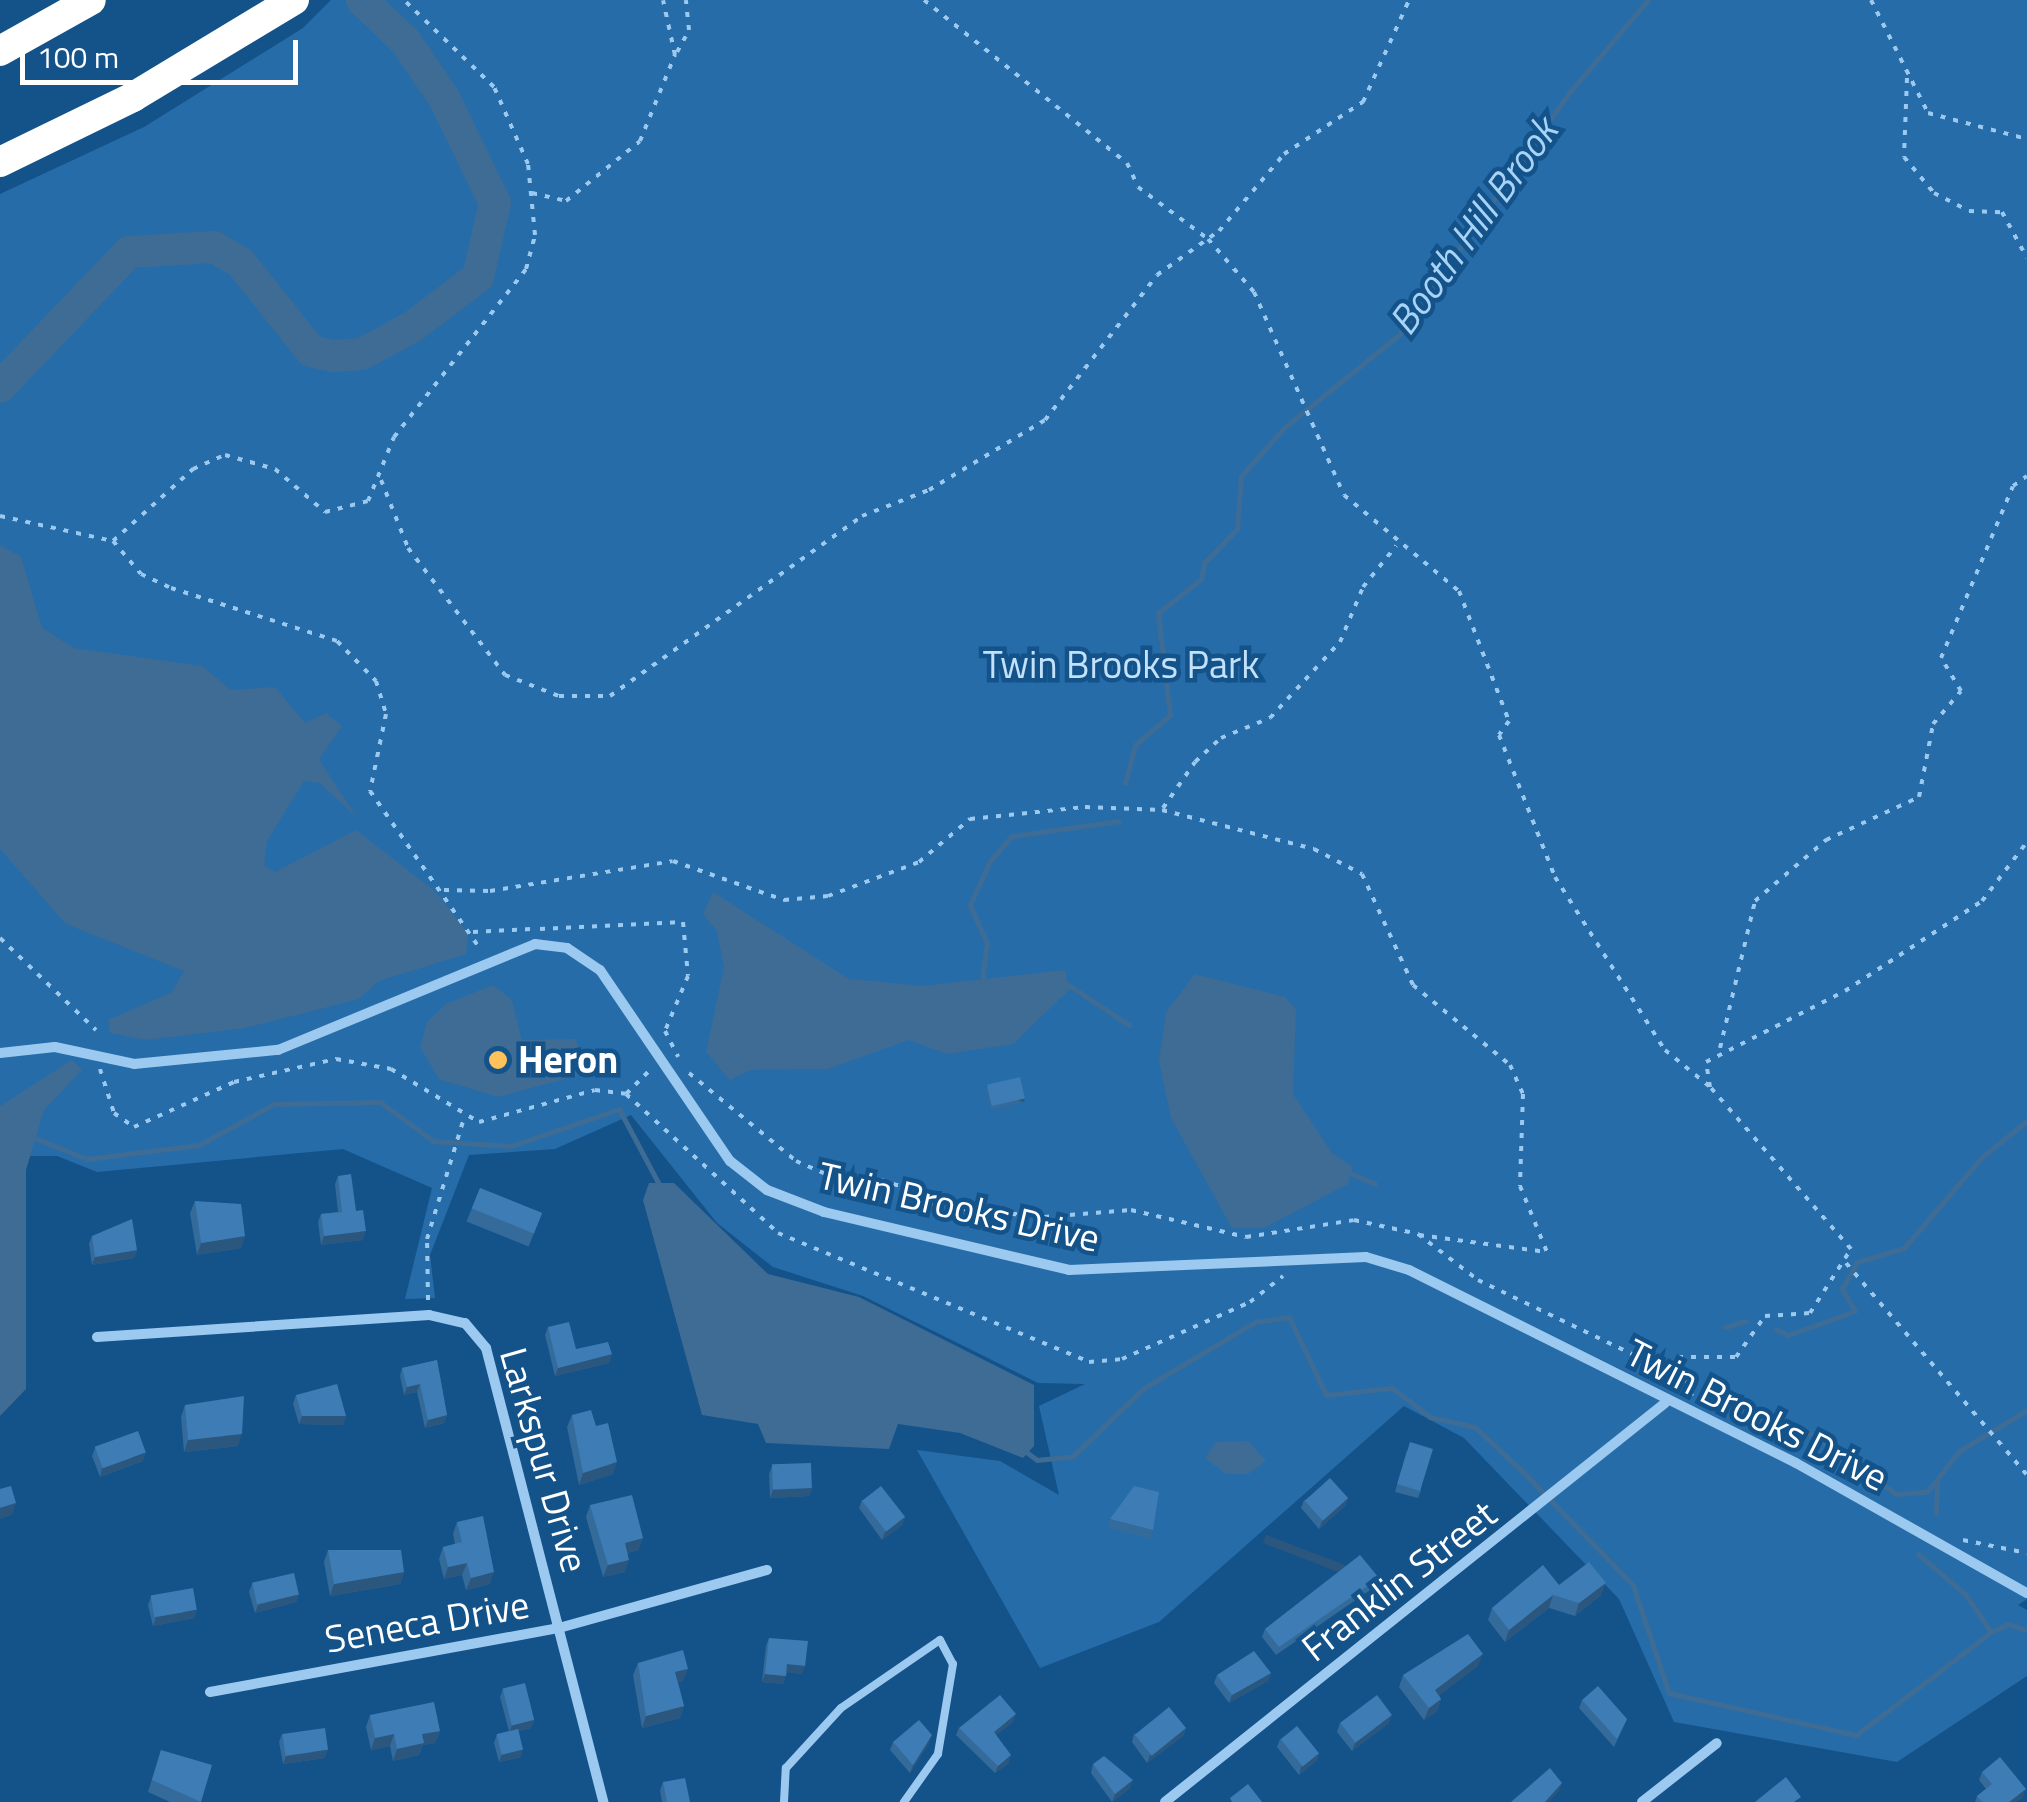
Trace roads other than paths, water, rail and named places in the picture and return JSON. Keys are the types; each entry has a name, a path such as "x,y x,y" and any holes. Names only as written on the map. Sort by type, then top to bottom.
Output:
{"highway":[{"path":"0,51 91,0"},
{"path":"0,162 283,7"}],"street":[{"name":"Twin Brooks Drive","path":"0,1053 54,1048 134,1064 278,1050 535,944 567,948 600,970 730,1161 767,1190 824,1212 1070,1270 1366,1257 1410,1270 1665,1403 1796,1463 2027,1593"},
{"name":"Larkspur Drive","path":"96,1337 428,1315 465,1323 486,1348 603,1802"},
{"name":"Franklin Street","path":"1165,1802 1179,1798 1665,1403"},
{"name":"Seneca Drive","path":"210,1692 560,1628 767,1570"},
{"path":"1642,1802 1717,1742"}],"lane":[{"path":"784,1802 786,1768 840,1708 940,1640 953,1664 938,1754 904,1802"}],"waterway":[{"path":"0,387 129,252 214,247 240,262 311,351 333,356 362,354 412,327 478,277 495,203 444,98 406,42 362,0"},
{"name":"Booth Hill Brook","path":"1125,783 1135,745 1170,715 1158,613 1201,579 1204,563 1237,529 1241,476 1285,427 1400,334 1569,93 1648,0"},
{"path":"982,982 987,943 970,905 990,861 1012,836 1119,821"},
{"path":"1064,982 1129,1025"},
{"name":"Booth Hill Brook","path":"35,1138 87,1159 199,1145 274,1104 380,1102 433,1141 511,1146 619,1109 661,1188"},
{"path":"1776,1329 1788,1335 1855,1311 1842,1289 1857,1262 1904,1248 1982,1157 2027,1121"},
{"path":"1352,1174 1375,1184"},
{"name":"Booth Hill Brook","path":"1025,1451 1037,1460 1073,1456 1144,1388 1255,1322 1289,1317 1326,1395 1392,1388 1430,1417 1475,1427 1524,1473 1633,1585 1669,1693 1856,1735 1991,1632 2008,1624 2027,1630"},
{"path":"1725,1327 1746,1321"},
{"path":"1703,1399 1814,1435 1896,1494 1927,1492 1959,1451 2027,1410"},
{"path":"1936,1513 1937,1482"},
{"path":"1918,1554 1965,1594 1991,1632"}],"place":[{"name":"Heron","path":"498,1060"}],"park label":[{"name":"Twin Brooks Park","path":"1121,665"}]}
